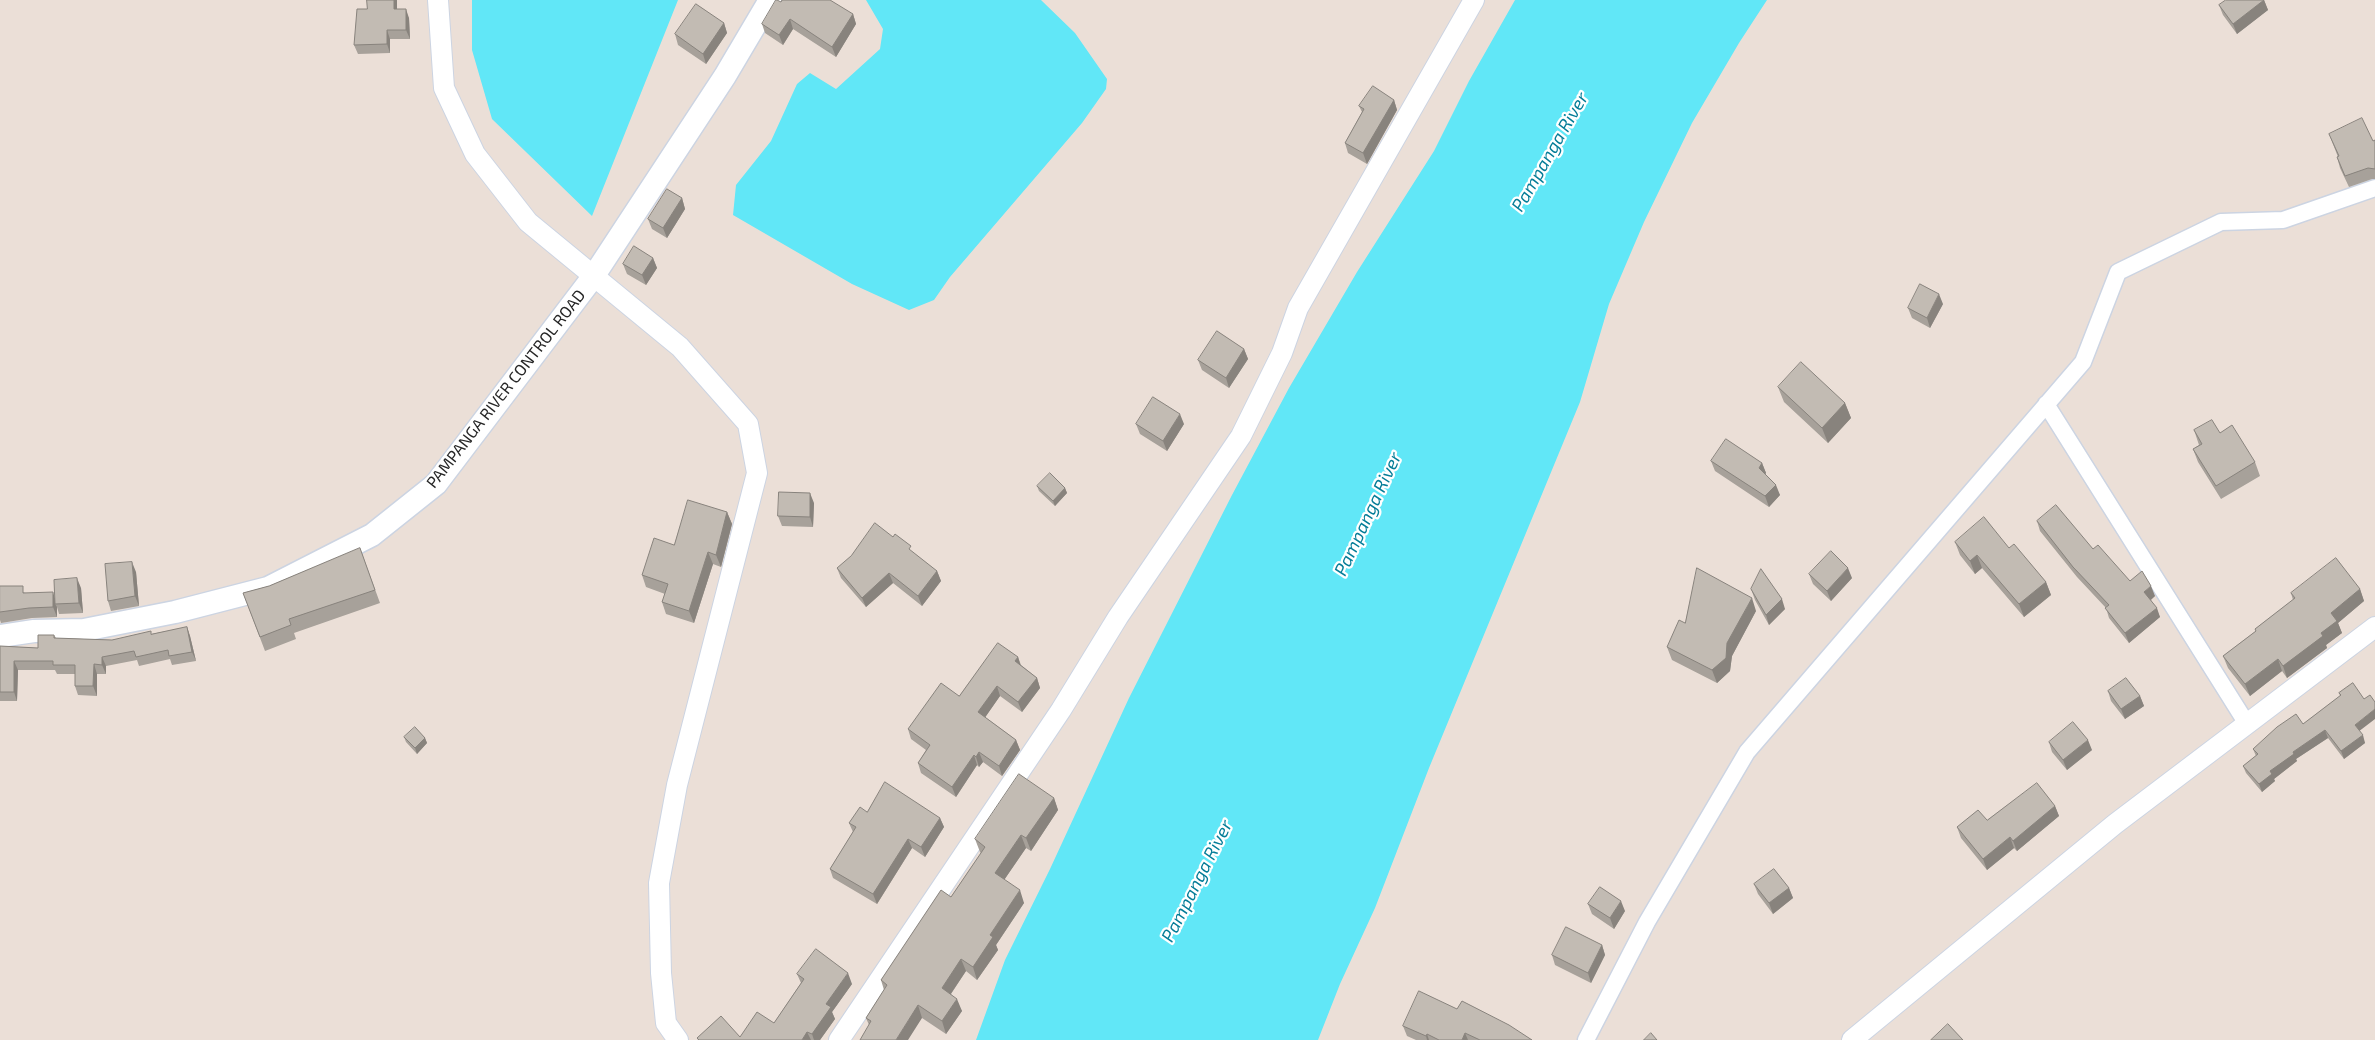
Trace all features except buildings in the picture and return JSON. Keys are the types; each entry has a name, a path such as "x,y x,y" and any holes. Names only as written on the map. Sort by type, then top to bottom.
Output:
{"main road":[{"name":"PAMPANGA RIVER CONTROL ROAD","path":"0,636 34,631 84,630 175,612 268,588 372,535 436,484 593,277 725,76 770,0"}],"street":[{"path":"438,0 444,88 475,154 528,222 680,347 748,424 757,474 677,785 659,883 661,973 666,1023 678,1040"},
{"path":"839,1040 1061,710 1118,617 1241,436 1282,353 1298,308 1474,0"},
{"path":"1586,1040 1647,922 1747,752 2083,362 2118,272 2221,222 2283,220 2375,188"},
{"path":"2046,404 2247,724"},
{"path":"1852,1040 2115,824 2375,627"}],"water":[{"path":"472,0 678,0 592,216 492,119 472,50"},
{"path":"866,0 1041,0 1075,33 1107,79 1106,89 1082,123 950,277 934,300 909,310 852,284 733,215 736,185 771,141 797,84 810,73 836,89 880,49 883,29"},
{"name":"Pampanga River","path":"1515,0 1767,0 1739,43 1692,123 1644,222 1609,304 1580,402 1429,768 1375,908 1340,984 1318,1040 976,1040 1005,960 1050,869 1129,698 1232,495 1289,388 1357,272 1434,151 1469,81"}]}
